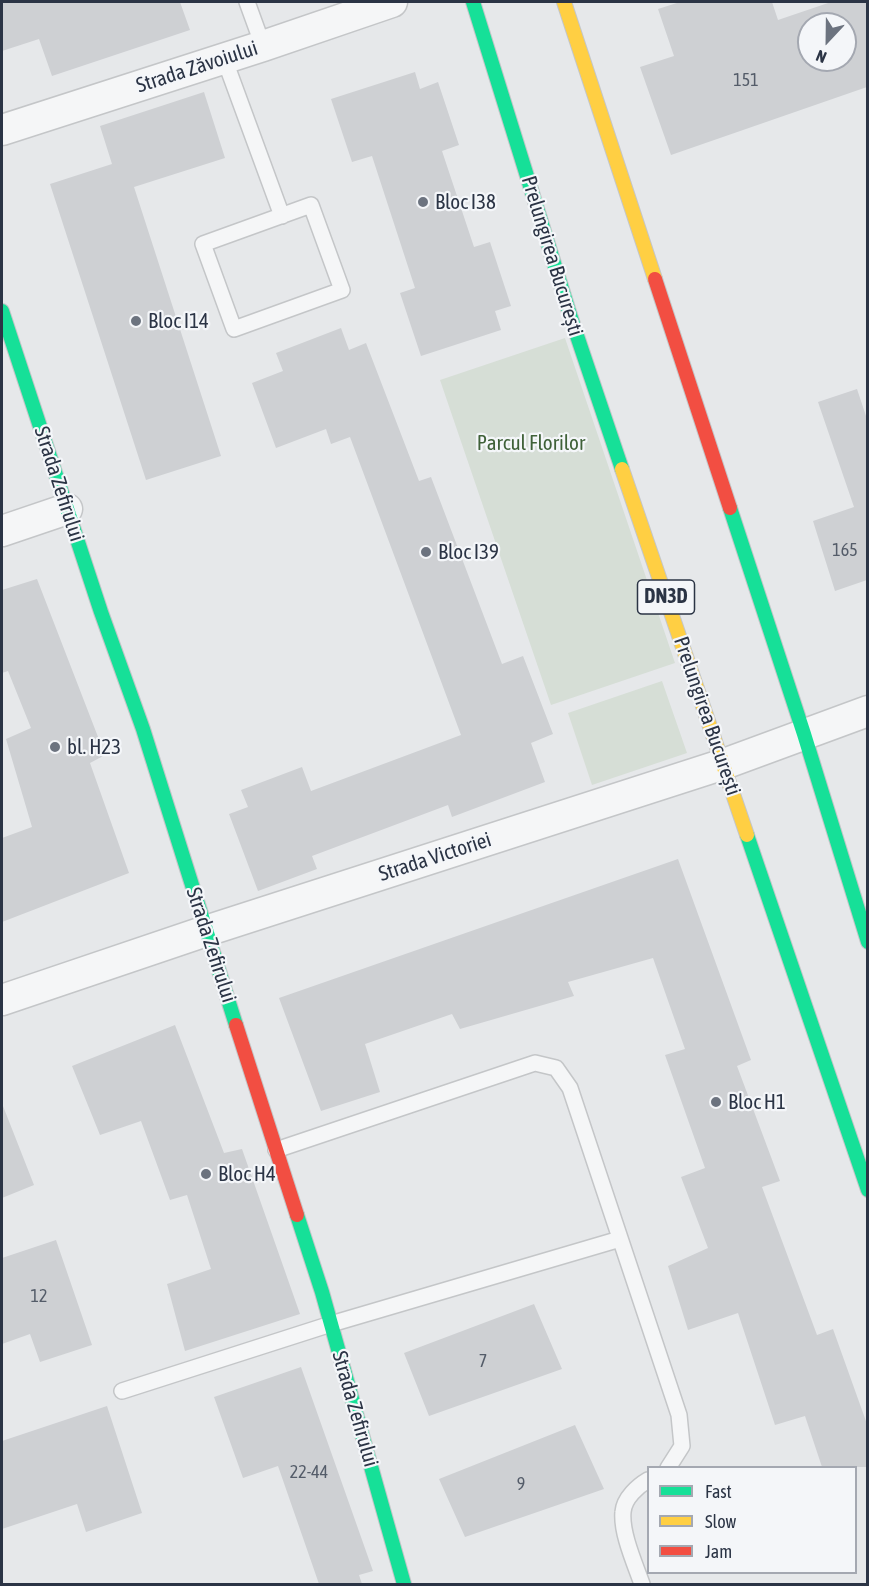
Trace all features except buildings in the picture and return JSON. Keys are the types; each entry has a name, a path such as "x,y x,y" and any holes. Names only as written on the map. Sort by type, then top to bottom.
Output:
{"main road":[{"name":"Prelungirea București","path":"473,2 571,318 867,1190"},
{"path":"564,2 804,734 867,942"},
{"name":"Strada Zefirului","path":"2,311 143,729 331,1324 404,1584"}],"street":[{"name":"Strada Zăvoiului","path":"2,130 392,2"},
{"path":"2,531 67,509"},
{"name":"Strada Victoriei","path":"2,1000 206,931 724,764 867,711"}],"lane":[{"path":"247,2 263,46"},
{"path":"224,58 282,216"},
{"path":"311,205 342,290 234,329 203,244 282,216 311,205"},
{"path":"276,1150 535,1063 556,1068 570,1089 679,1415 682,1446 669,1466"},
{"path":"122,1391 331,1324 620,1239"},
{"path":"642,1584 626,1539 622,1510 636,1486 647,1480"}],"green space":[{"name":"Parcul Florilor","path":"565,338 675,663 551,705 440,380"},
{"path":"662,681 687,753 592,785 568,713"}],"traffic: fast":[{"path":"473,2 571,318 622,469"},
{"path":"2,311 101,612 143,729 236,1025"},
{"path":"730,508 804,734 868,942"},
{"path":"747,835 868,1190"},
{"path":"297,1215 322,1292 404,1584"}],"traffic: slow":[{"path":"564,2 655,279"},
{"path":"622,469 747,835"}],"traffic: jam":[{"path":"655,279 730,508"},
{"path":"236,1025 297,1215"}],"place":[{"name":"Bloc I38","path":"423,202"},
{"name":"Bloc I14","path":"136,321"},
{"name":"Bloc I39","path":"426,552"},
{"name":"bl. H23","path":"55,747"},
{"name":"Bloc H1","path":"716,1102"},
{"name":"Bloc H4","path":"206,1174"}]}
